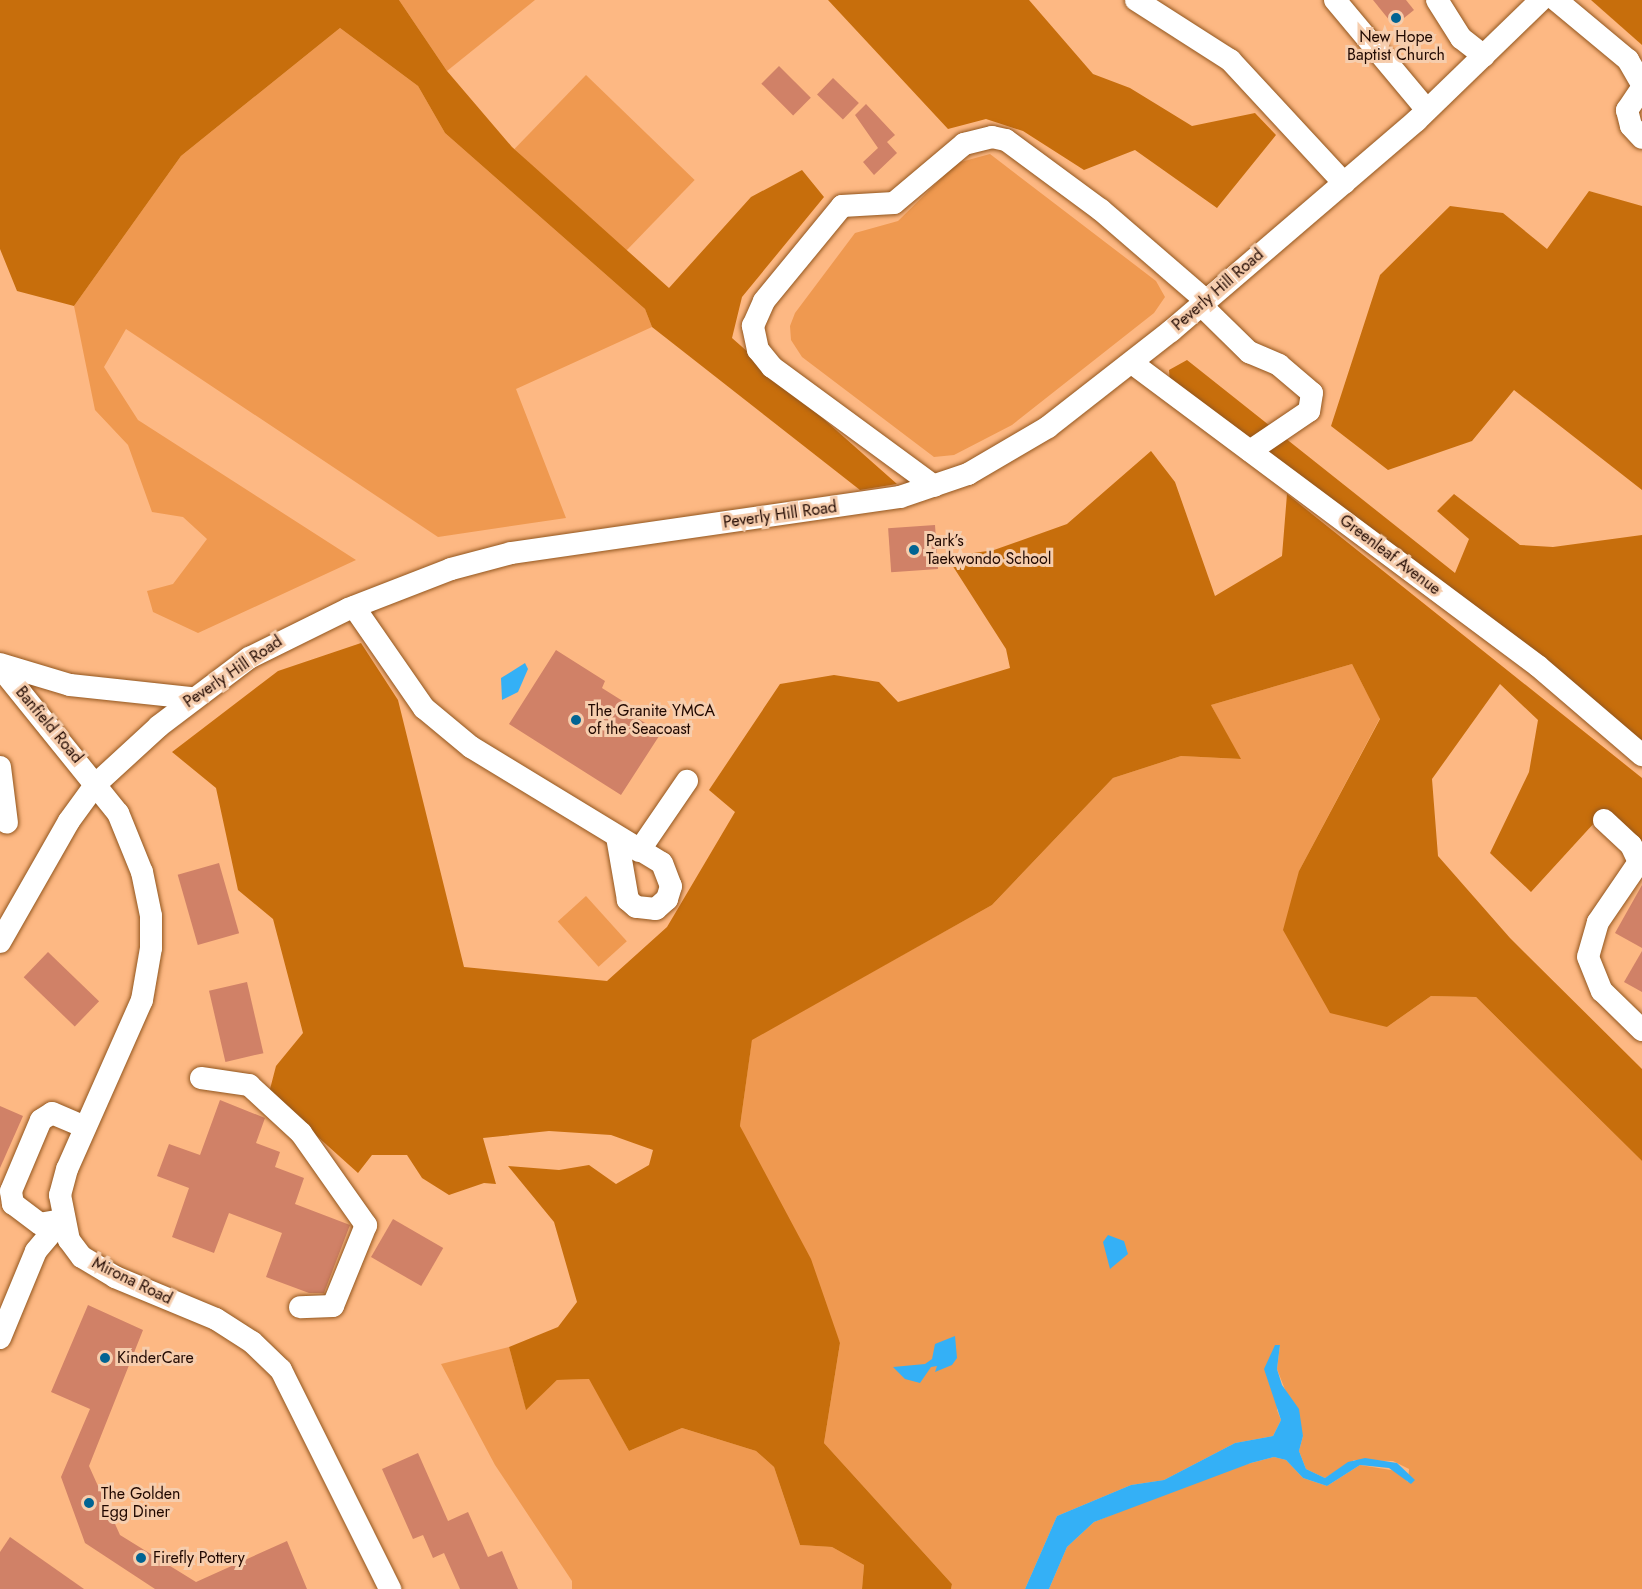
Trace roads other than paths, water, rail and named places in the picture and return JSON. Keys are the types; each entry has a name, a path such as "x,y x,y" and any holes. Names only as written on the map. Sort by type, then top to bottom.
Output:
{"street":[{"path":"1136,0 1230,60 1344,183"},
{"path":"1335,0 1406,88 1427,110"},
{"path":"1437,0 1461,38 1484,56"},
{"name":"Peverly Hill Road","path":"0,942 69,821 96,784 192,698 259,652 354,607 450,568 510,553 828,508 934,486 1002,456 1132,363 1427,110 1541,0"},
{"path":"1556,0 1628,60 1642,86 1627,110 1631,126 1642,138"},
{"path":"934,486 772,367 758,350 753,326 764,301 842,206 894,203 964,144 992,137 1006,140 1101,210 1202,302 1249,352 1279,365 1312,393 1309,411 1250,452"},
{"name":"Greenleaf Avenue","path":"1132,363 1538,666 1642,755"},
{"path":"354,607 424,708 471,747 617,837 639,851 669,873 667,899 656,909 636,907 628,900 617,837"},
{"path":"0,665 70,685 192,698"},
{"name":"Banfield Road","path":"0,665 96,784"},
{"path":"0,766 7,823"},
{"path":"639,851 687,781"},
{"name":"Mirona Road","path":"96,784 118,813 142,872 151,948 142,1000 67,1169 60,1195 62,1220 69,1240 98,1268 216,1319 252,1342 281,1370 390,1589"},
{"path":"1605,820 1631,845 1639,862 1598,922 1588,957 1602,992 1642,1030"},
{"path":"201,1078 249,1085 301,1133 366,1225 333,1306 300,1307"},
{"path":"62,1220 40,1224 13,1204 11,1191 41,1120 52,1113 85,1127"},
{"path":"0,1338 36,1251 62,1220"}],"water":[{"path":"525,663 528,669 518,692 502,700 501,678"},
{"path":"1108,1235 1124,1241 1128,1254 1110,1269 1103,1242"},
{"path":"955,1336 957,1358 952,1365 935,1372 937,1366 931,1367 920,1383 905,1379 893,1367 925,1364 932,1359 935,1344"},
{"path":"1275,1345 1280,1345 1277,1369 1282,1385 1299,1409 1303,1436 1299,1451 1306,1469 1325,1478 1348,1462 1365,1458 1397,1463 1415,1480 1411,1484 1389,1468 1360,1465 1327,1486 1303,1478 1286,1460 1274,1457 1251,1463 1094,1522 1067,1547 1049,1589 1025,1589 1057,1516 1131,1485 1164,1480 1235,1443 1273,1436 1281,1420 1264,1369"}],"place":[{"name":"New Hope Baptist Church","path":"1396,18"},
{"name":"Park’s Taekwondo School","path":"914,550"},
{"name":"The Granite YMCA of the Seacoast","path":"576,720"},
{"name":"KinderCare","path":"105,1358"},
{"name":"The Golden Egg Diner","path":"89,1503"},
{"name":"Firefly Pottery","path":"141,1558"}]}
